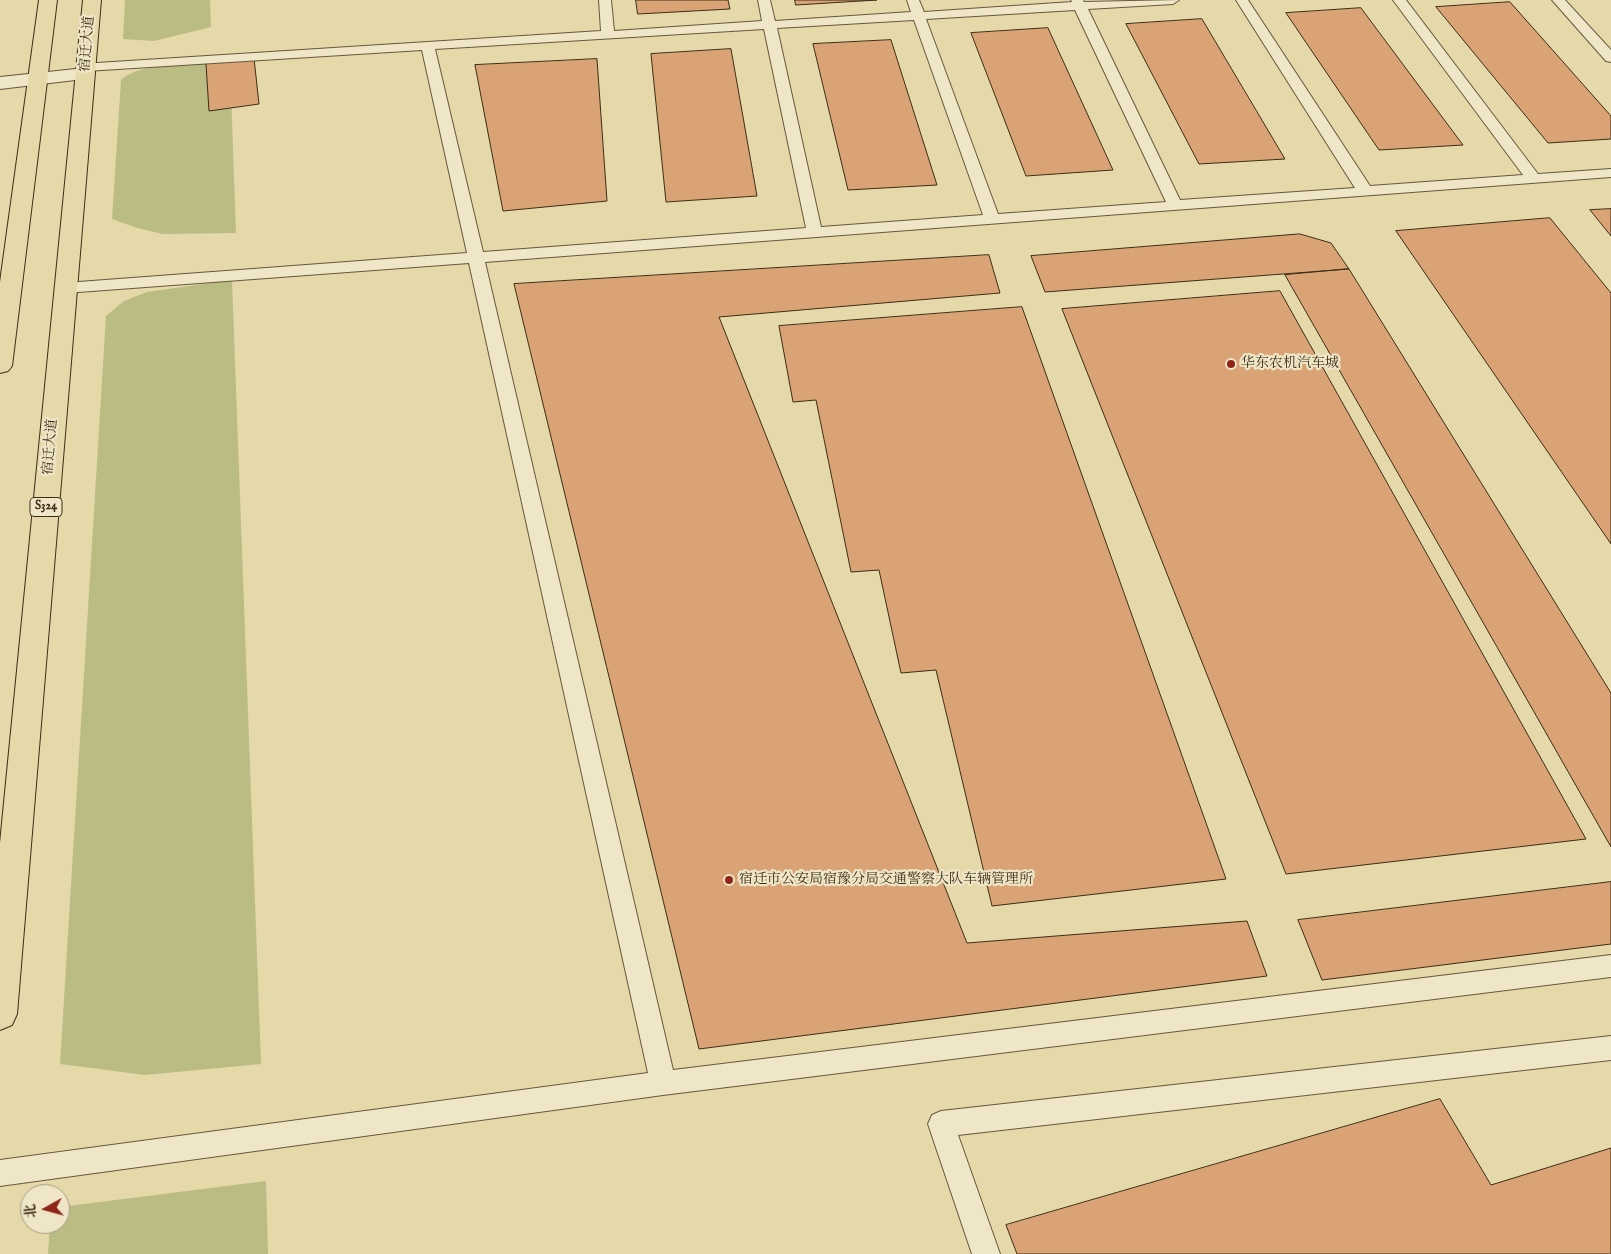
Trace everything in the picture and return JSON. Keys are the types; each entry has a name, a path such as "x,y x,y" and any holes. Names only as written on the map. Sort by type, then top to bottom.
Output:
{"main road":[{"path":"0,366 48,0"},
{"name":"宿迁大道","path":"0,1014 92,0"}],"street":[{"path":"0,83 38,79 85,70"}],"lane":[{"path":"605,0 608,34"},
{"path":"764,0 814,232"},
{"path":"914,0 992,219"},
{"path":"85,70 608,34 919,16 1078,3 1173,0"},
{"path":"1242,0 1365,191"},
{"path":"1399,0 1534,179"},
{"path":"1558,0 1611,58"},
{"path":"1078,3 1175,205"},
{"path":"428,46 663,1082"},
{"path":"66,288 1611,173"},
{"path":"0,1173 663,1082 1611,966"},
{"path":"986,1254 941,1124 1611,1048"}],"green space":[{"path":"125,0 210,0 211,27 154,41 123,39"},
{"path":"230,63 236,233 163,234 137,228 112,219 121,80 130,74 156,67"},
{"path":"232,280 261,1064 145,1075 60,1064 106,316 124,301 147,292"},
{"path":"266,1181 268,1254 48,1254 49,1234 70,1234 70,1206"}],"building":[{"path":"636,0 728,0 730,9 638,14"},
{"path":"795,0 877,0 796,5"},
{"path":"1510,2 1611,116 1611,139 1548,143 1436,7"},
{"path":"1361,8 1463,145 1379,150 1286,13"},
{"path":"1202,19 1285,159 1199,164 1126,24"},
{"path":"1048,28 1113,170 1026,176 971,33"},
{"path":"891,40 937,185 848,190 813,44"},
{"path":"731,49 757,196 666,202 651,54"},
{"path":"254,58 259,104 209,111 206,64"},
{"path":"597,59 607,201 503,211 475,65"},
{"path":"1611,209 1611,236 1590,210"},
{"path":"1550,218 1611,293 1611,544 1396,231"},
{"path":"1300,234 1331,243 1349,269 1045,292 1031,256"},
{"path":"989,255 1000,293 719,317 967,943 1247,921 1267,976 699,1049 514,284"},
{"path":"1349,269 1611,693 1611,847 1285,275"},
{"path":"1280,291 1586,839 1286,874 1062,309"},
{"path":"1022,307 1226,879 992,906 936,670 901,673 879,570 851,572 816,400 793,402 779,326"},
{"path":"1611,882 1611,944 1322,980 1298,920"},
{"path":"1440,1099 1491,1185 1611,1148 1611,1254 1017,1254 1006,1225"}],"place":[{"name":"华东农机汽车城","path":"1231,364"},
{"name":"宿迁市公安局宿豫分局交通警察大队车辆管理所","path":"729,880"}]}
